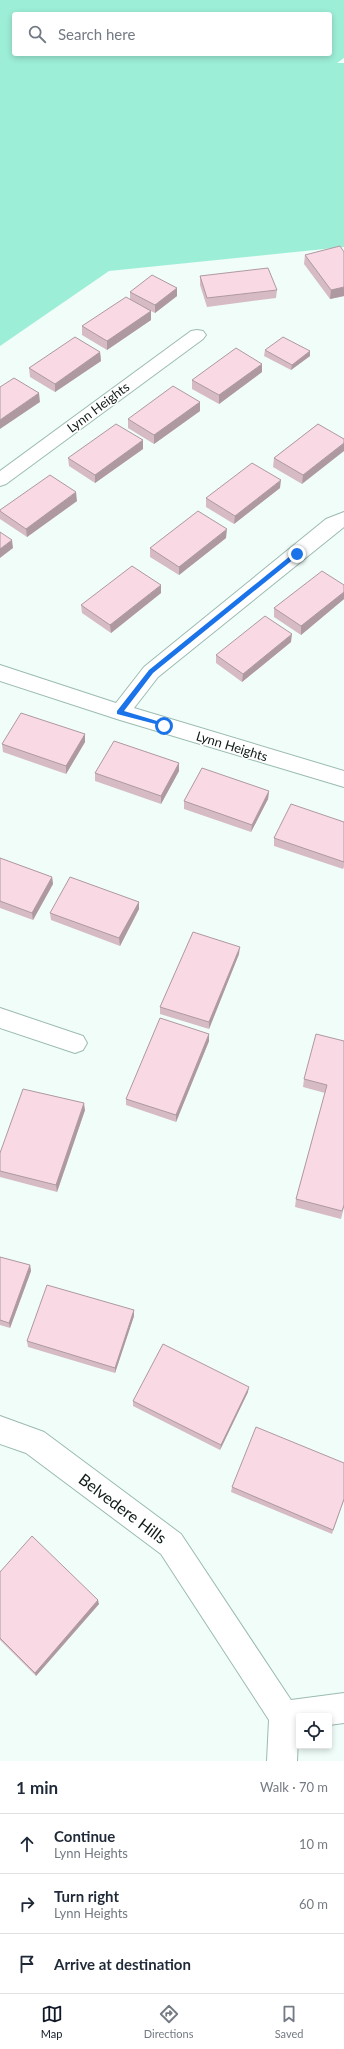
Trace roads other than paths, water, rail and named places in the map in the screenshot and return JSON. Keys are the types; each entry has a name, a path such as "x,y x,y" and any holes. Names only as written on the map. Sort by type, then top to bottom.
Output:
{"street":[{"name":"Lynn Heights","path":"0,480 197,335"},
{"path":"120,712 151,672 334,524 344,519"},
{"name":"Lynn Heights","path":"0,673 120,712 344,779"},
{"path":"0,1018 75,1043"},
{"name":"Belvedere Hills","path":"0,1430 34,1442 171,1544 284,1716"},
{"path":"282,1761 284,1716 344,1708"}]}
